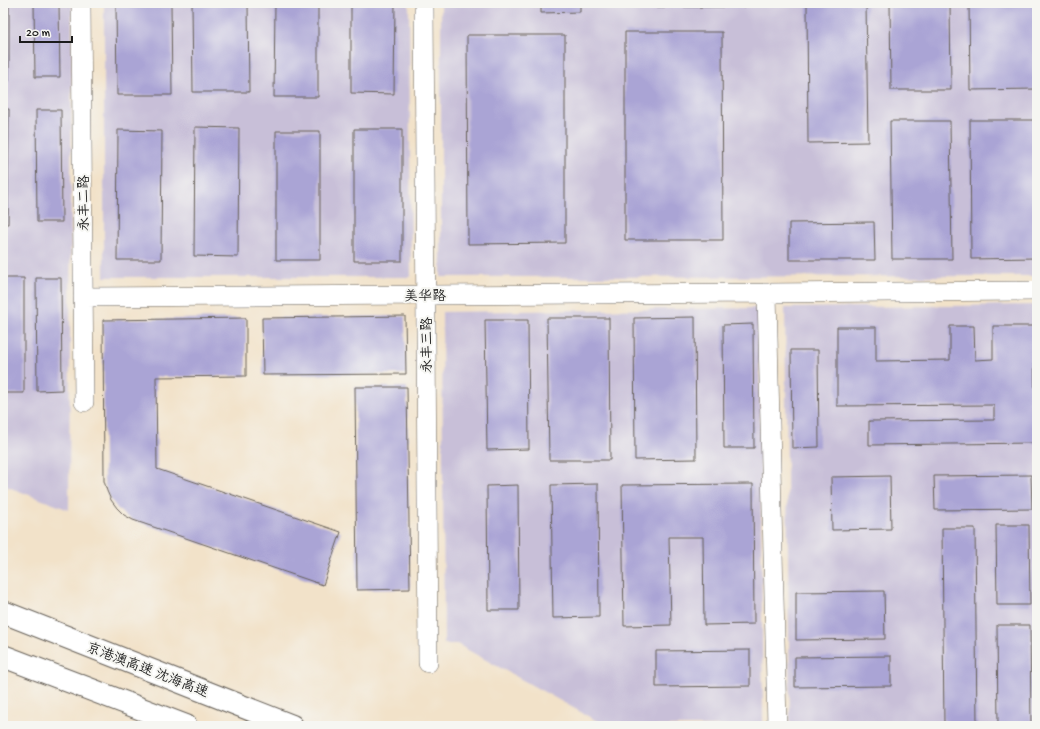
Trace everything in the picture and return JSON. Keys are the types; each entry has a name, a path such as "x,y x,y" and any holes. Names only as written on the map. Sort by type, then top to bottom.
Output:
{"highway":[{"name":"京港澳高速 沈海高速","path":"3,612 292,726"},
{"path":"3,656 186,726"}],"street":[{"name":"永丰二路","path":"81,3 84,402"},
{"name":"永丰三路","path":"424,3 428,663"},
{"name":"美华路","path":"83,297 1037,291"},
{"path":"767,293 777,726"}],"shaded area":[{"path":"3,3 72,3 69,510 3,485"},
{"path":"104,3 409,3 411,277 104,277"},
{"path":"441,3 1037,3 1037,276 441,277"},
{"path":"1037,305 1037,726 790,726 785,308"},
{"path":"759,308 763,726 606,726 457,644 444,644 442,312"}],"building":[{"path":"3,3 9,3 9,81 3,81"},
{"path":"34,3 59,3 60,77 35,77"},
{"path":"116,3 171,3 172,95 117,95"},
{"path":"192,3 248,3 249,92 193,92"},
{"path":"275,3 318,3 318,97 274,97"},
{"path":"351,3 395,3 394,94 351,93"},
{"path":"541,3 580,3 580,12 541,13"},
{"path":"654,3 744,3 744,7 654,7"},
{"path":"807,3 866,3 868,142 808,143"},
{"path":"890,3 950,3 951,90 891,90"},
{"path":"969,3 1037,3 1037,89 970,90"},
{"path":"625,32 722,32 723,240 625,240"},
{"path":"467,35 565,35 565,243 468,244"},
{"path":"3,109 9,109 8,224 3,224"},
{"path":"36,110 61,110 62,222 37,222"},
{"path":"970,120 1037,120 1037,258 971,259"},
{"path":"890,121 950,121 952,259 892,259"},
{"path":"195,127 239,128 238,257 194,256"},
{"path":"354,129 402,129 402,261 354,261"},
{"path":"118,130 162,131 161,260 117,260"},
{"path":"276,131 320,131 320,260 276,260"},
{"path":"874,222 875,260 789,260 789,223"},
{"path":"3,278 24,278 24,393 3,393"},
{"path":"36,278 61,278 62,390 37,391"},
{"path":"405,316 406,374 263,375 262,318"},
{"path":"695,317 696,459 635,460 634,318"},
{"path":"246,318 246,376 156,377 157,469 341,532 323,585 133,520 124,515 111,500 104,481 103,320"},
{"path":"547,318 609,318 610,460 549,460"},
{"path":"485,320 528,320 529,449 487,450"},
{"path":"753,324 754,448 724,448 723,325"},
{"path":"950,326 974,326 975,360 993,359 993,326 1034,326 1035,443 869,445 869,421 994,420 994,405 837,406 837,327 876,327 876,361 950,360"},
{"path":"791,350 818,350 819,447 792,448"},
{"path":"355,387 407,387 410,589 357,590"},
{"path":"1031,475 1032,509 935,510 934,476"},
{"path":"890,476 891,529 832,530 831,477"},
{"path":"598,484 599,617 553,618 551,485"},
{"path":"753,484 754,624 704,625 703,537 669,537 671,625 624,626 622,485"},
{"path":"518,485 519,610 488,610 487,486"},
{"path":"996,525 1029,525 1030,605 997,605"},
{"path":"942,528 975,528 977,726 944,726"},
{"path":"884,591 885,639 796,640 796,592"},
{"path":"997,625 1030,625 1031,726 998,726"},
{"path":"750,650 750,686 656,687 656,651"},
{"path":"891,656 891,686 795,687 795,657"}]}
